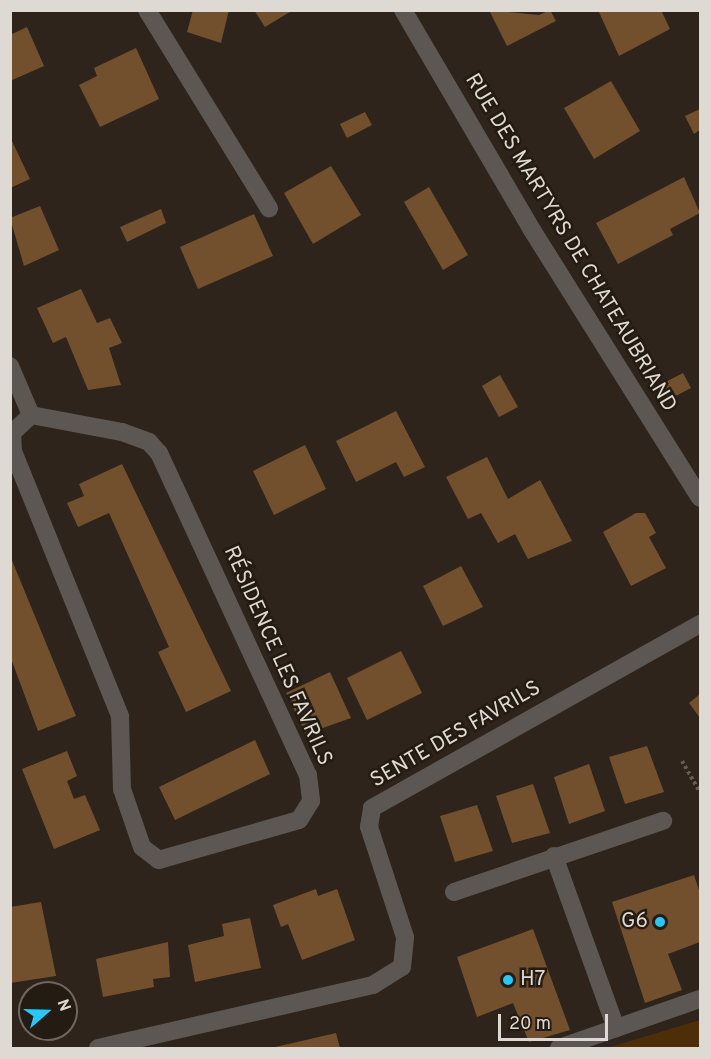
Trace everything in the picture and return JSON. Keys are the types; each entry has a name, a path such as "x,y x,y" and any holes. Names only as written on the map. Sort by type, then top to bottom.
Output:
{"street":[{"path":"147,10 269,208"},
{"name":"RUE DES MARTYRS DE CHATEAUBRIAND","path":"403,10 532,230 700,498"},
{"path":"10,366 31,416"},
{"name":"RÉSIDENCE LES FAVRILS","path":"31,416 122,432 149,442 159,453 308,775 311,801 299,820 159,860 142,847 122,789 120,716 13,451 12,433 31,416"},
{"name":"SENTE DES FAVRILS","path":"98,1048 373,986 402,968 405,937 369,827 372,808 700,624"},
{"path":"454,892 554,856 663,821"},
{"path":"554,856 616,1028"},
{"path":"559,1048 700,999"}],"path":[{"path":"682,761 700,792"}],"shaded area":[{"path":"700,1020 700,1046 694,1048 607,1048"}],"building":[{"path":"193,10 229,10 221,43 187,32"},
{"path":"254,10 293,10 265,27"},
{"path":"489,10 539,15 550,10 556,21 507,46"},
{"path":"598,10 661,10 670,29 619,56"},
{"path":"27,27 44,66 10,81 10,35"},
{"path":"136,48 159,99 100,127 79,85 97,76 94,68"},
{"path":"611,81 640,131 594,159 564,108"},
{"path":"700,109 700,130 694,134 685,116"},
{"path":"365,112 372,125 347,138 340,124"},
{"path":"10,137 30,179 10,188"},
{"path":"331,166 361,215 313,244 284,193"},
{"path":"684,177 700,213 670,229 673,235 618,264 596,223"},
{"path":"429,187 468,255 443,270 404,202"},
{"path":"40,206 59,250 24,266 10,218"},
{"path":"161,209 166,223 127,242 120,227"},
{"path":"254,214 273,256 198,289 180,247"},
{"path":"81,289 97,323 110,318 122,343 109,348 121,385 88,390 66,337 53,343 37,308"},
{"path":"683,373 691,388 666,401 656,387"},
{"path":"500,375 518,407 499,417 482,386"},
{"path":"396,411 425,467 404,477 396,462 356,482 336,441"},
{"path":"305,445 326,489 274,515 253,471"},
{"path":"487,457 508,499 540,480 572,541 528,559 515,534 498,543 481,513 468,519 446,477"},
{"path":"122,464 231,691 186,712 158,652 169,647 109,513 78,527 67,503 84,496 79,484"},
{"path":"636,513 645,513 656,533 649,537 666,568 631,586 603,532"},
{"path":"11,558 76,716 38,731 10,656"},
{"path":"461,566 483,607 443,626 423,586"},
{"path":"401,651 422,693 367,720 347,678"},
{"path":"330,672 351,718 306,734 286,693"},
{"path":"700,694 700,718 689,703"},
{"path":"255,740 270,774 175,820 159,787"},
{"path":"647,746 664,792 625,804 609,757"},
{"path":"67,751 77,776 67,781 74,799 85,795 100,830 54,849 22,769"},
{"path":"589,764 605,811 569,824 554,777"},
{"path":"533,784 550,833 512,843 496,796"},
{"path":"477,805 493,851 455,862 440,816"},
{"name":"G6","path":"694,875 700,893 700,942 668,954 682,990 645,1003 612,902"},
{"path":"316,889 318,896 337,889 355,940 302,960 288,924 281,927 273,905"},
{"path":"41,902 56,976 10,983 10,907"},
{"path":"250,918 261,968 195,982 188,945 224,936 222,924"},
{"name":"H7","path":"533,929 570,1030 529,1042 513,1003 477,1017 457,957"},
{"path":"168,942 170,977 153,979 154,987 103,997 96,959"},
{"path":"336,1033 340,1048 271,1048"}],"place":[{"name":"G6","path":"660,922"},
{"name":"H7","path":"508,980"}]}
